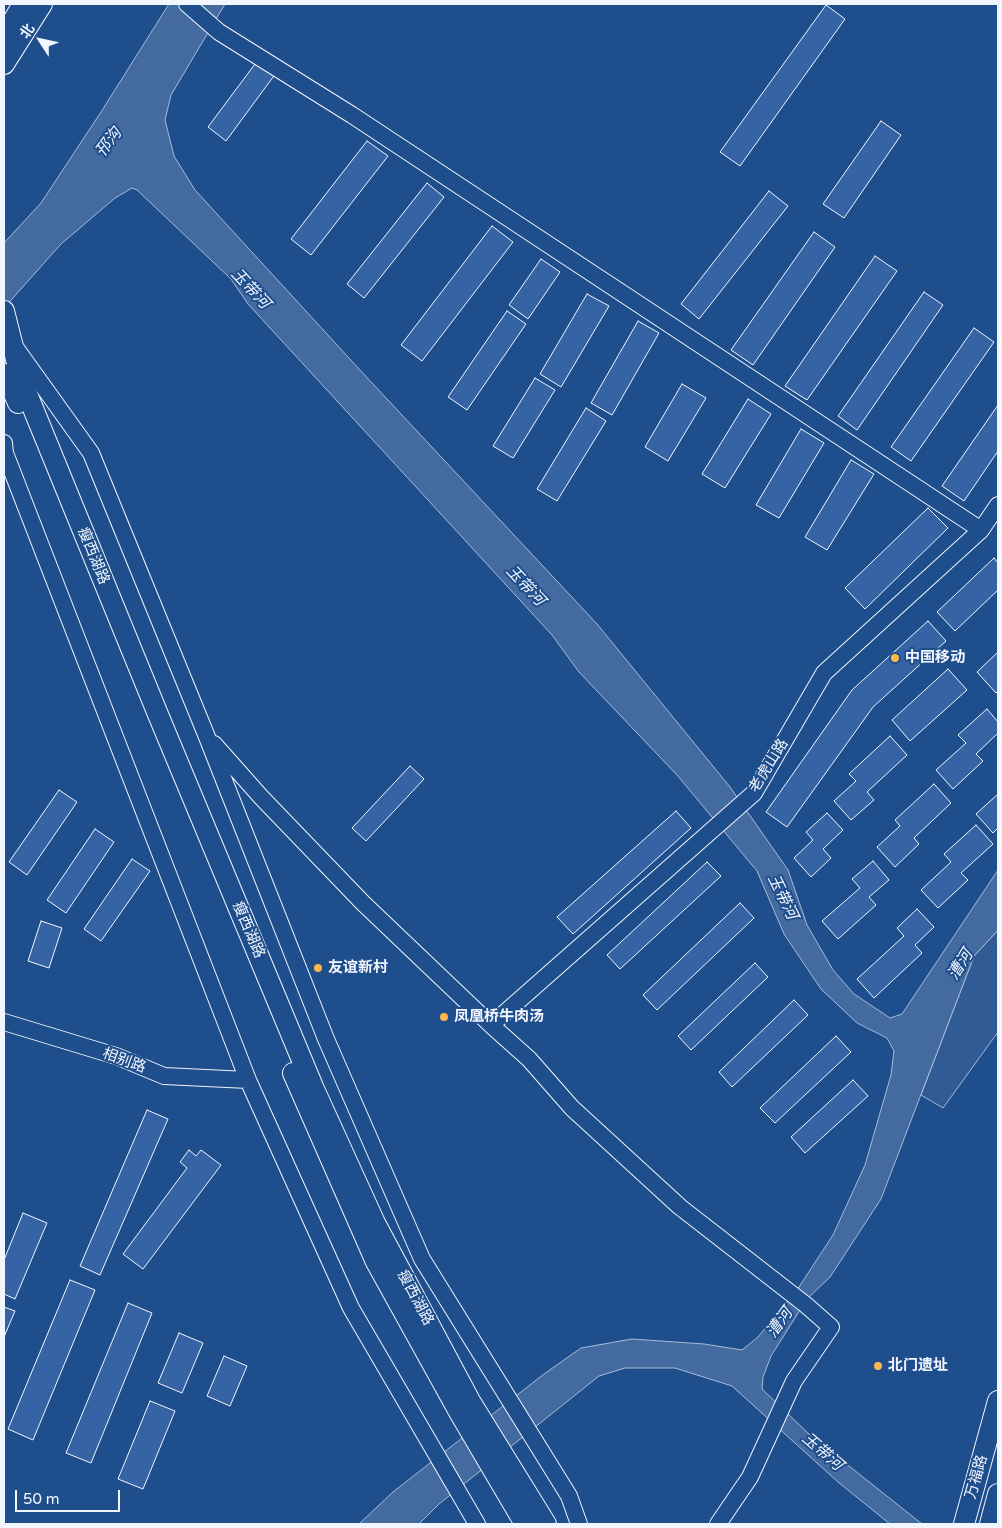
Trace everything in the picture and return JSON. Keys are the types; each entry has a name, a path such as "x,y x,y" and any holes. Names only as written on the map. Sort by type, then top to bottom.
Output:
{"main road":[{"path":"4,36 23,4"},
{"path":"4,64 42,4"},
{"name":"瘦西湖路","path":"5,315 21,379 314,1089 375,1223 465,1406"},
{"name":"瘦西湖路","path":"4,374 9,382 139,703 304,1101 376,1262 465,1406 504,1474 525,1524"},
{"name":"万福路","path":"964,1524 998,1401"},
{"name":"瘦西湖路","path":"504,1474 546,1524"},
{"path":"990,1524 998,1494"}],"street":[{"path":"187,4 219,32 352,114 981,530"},
{"path":"13,344 90,453 207,737 326,1039 422,1258 569,1496 579,1524"},
{"path":"4,443 5,454 248,1080 351,1308 477,1524"},
{"name":"老虎山路","path":"491,1025 754,793 824,673 981,530 998,505"},
{"path":"207,737 261,797 363,903 529,1059 572,1108 680,1207 788,1293 806,1305 831,1327 794,1381 750,1477 718,1524"},
{"name":"相别路","path":"4,1022 116,1056 164,1076 248,1080"}],"shaded area":[{"path":"998,930 998,1032 943,1108 921,1095 974,956"}],"water":[{"path":"169,4 225,4 171,95 165,120 174,156 195,190 597,624 730,787 788,870 807,925 833,970 854,994 890,1018 902,1014 998,870 998,930 974,956 881,1199 830,1277 807,1299 771,1356 763,1377 762,1389 810,1435 922,1524 890,1524 838,1482 732,1386 675,1368 625,1368 599,1376 439,1504 419,1524 359,1524 393,1492 544,1374 581,1348 632,1339 704,1344 742,1350 758,1337 797,1290 833,1235 865,1165 891,1075 894,1051 887,1038 857,1023 821,989 784,934 757,871 677,775 579,672 552,635 248,304 231,279 137,190 132,188 115,198 61,244 4,308 4,243 41,203"}],"building":[{"path":"826,5 845,19 740,166 720,152"},
{"path":"258,60 276,73 226,141 208,127"},
{"path":"881,121 901,135 844,218 823,204"},
{"path":"367,141 388,156 311,255 291,239"},
{"path":"427,183 444,197 364,298 347,284"},
{"path":"769,191 788,206 699,319 681,304"},
{"path":"492,226 513,242 422,361 401,345"},
{"path":"814,232 835,247 753,365 731,350"},
{"path":"875,256 897,271 807,400 785,386"},
{"path":"541,259 560,272 528,319 509,305"},
{"path":"924,292 943,305 857,430 838,416"},
{"path":"587,294 609,306 561,387 540,374"},
{"path":"507,311 526,324 467,410 448,397"},
{"path":"638,321 659,333 612,415 591,403"},
{"path":"974,328 994,342 911,461 891,447"},
{"path":"535,378 555,390 513,458 493,446"},
{"path":"682,384 706,398 668,461 645,447"},
{"path":"748,399 771,414 725,488 702,474"},
{"path":"998,405 998,451 964,501 942,486"},
{"path":"586,408 606,421 557,501 537,489"},
{"path":"801,429 824,443 779,518 756,505"},
{"path":"851,460 874,474 827,550 805,537"},
{"path":"928,508 948,528 865,609 845,588"},
{"path":"994,558 998,563 998,590 955,631 937,612"},
{"path":"928,621 946,641 873,707 787,827 766,812 852,690"},
{"path":"998,652 998,691 996,693 977,672"},
{"path":"948,669 967,690 910,741 892,720"},
{"path":"987,709 998,722 998,733 976,754 983,761 953,789 936,770 966,743 958,735"},
{"path":"890,736 907,755 867,792 874,800 851,820 834,801 856,781 849,774"},
{"path":"410,766 424,779 366,841 352,828"},
{"path":"934,784 951,803 914,838 919,844 895,867 877,847 900,826 895,820"},
{"path":"59,790 77,802 27,875 9,862"},
{"path":"998,794 998,828 993,833 976,814"},
{"path":"676,811 691,828 573,934 557,917"},
{"path":"827,813 843,830 823,849 831,858 811,877 794,858 813,840 806,832"},
{"path":"976,825 993,844 961,873 968,880 938,908 921,890 951,862 944,854"},
{"path":"95,829 114,842 66,913 47,900"},
{"path":"132,859 150,871 101,941 84,929"},
{"path":"873,861 889,880 869,897 876,905 838,939 822,921 860,888 852,879"},
{"path":"707,862 721,876 620,969 607,955"},
{"path":"740,903 754,918 657,1010 643,995"},
{"path":"917,909 934,927 915,945 922,953 874,998 857,979 904,936 897,928"},
{"path":"41,921 62,928 49,968 28,961"},
{"path":"755,963 768,977 691,1050 678,1036"},
{"path":"794,1000 808,1015 732,1087 719,1072"},
{"path":"836,1036 851,1052 775,1123 760,1108"},
{"path":"853,1080 868,1096 805,1153 791,1137"},
{"path":"147,1110 168,1119 100,1275 80,1266"},
{"path":"189,1150 196,1156 201,1150 221,1165 143,1269 123,1254 187,1168 180,1162"},
{"path":"23,1213 47,1223 15,1299 4,1294 4,1260"},
{"path":"70,1280 95,1290 33,1440 8,1429"},
{"path":"128,1303 152,1313 91,1463 66,1453"},
{"path":"4,1307 15,1311 4,1337"},
{"path":"179,1333 203,1343 182,1393 158,1383"},
{"path":"224,1356 247,1366 230,1406 207,1396"},
{"path":"150,1401 175,1411 143,1489 118,1479"}],"place":[{"name":"中国移动","path":"895,658"},
{"name":"友谊新村","path":"318,968"},
{"name":"凤凰桥牛肉汤","path":"444,1017"},
{"name":"北门遗址","path":"878,1366"}],"water label":[{"name":"邗沟","path":"109,143"},
{"name":"玉带河","path":"250,289"},
{"name":"玉带河","path":"525,586"},
{"name":"玉带河","path":"782,897"},
{"name":"漕河","path":"961,965"},
{"name":"漕河","path":"780,1323"},
{"name":"玉带河","path":"822,1452"}]}
